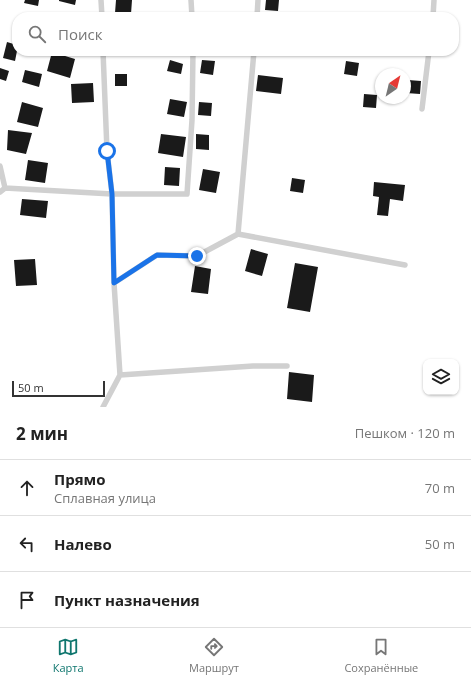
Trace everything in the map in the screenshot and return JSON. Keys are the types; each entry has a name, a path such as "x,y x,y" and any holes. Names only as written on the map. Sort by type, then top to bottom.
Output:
{"lane":[{"path":"101,0 102,12"},
{"path":"191,0 192,12"},
{"path":"257,12 258,0"},
{"path":"433,12 434,0"},
{"path":"103,56 107,151 112,194 114,283 120,375 103,407"},
{"path":"0,166 2,190 112,194 187,194 192,120 193,56"},
{"path":"238,234 254,56"},
{"path":"422,109 428,56"},
{"path":"114,283 157,255 197,256 238,234 405,265"},
{"path":"120,375 253,366 286,366"}],"building":[{"path":"25,0 39,0 38,6 24,3"},
{"path":"59,0 76,0 75,5"},
{"path":"116,0 132,0 131,12 115,12"},
{"path":"266,0 279,0 278,11 265,10"},
{"path":"7,42 12,44 12,56 16,56 15,61 3,58"},
{"path":"51,56 65,56 75,59 70,78 47,71"},
{"path":"170,60 183,64 181,74 167,71"},
{"path":"202,60 215,61 213,75 200,73"},
{"path":"346,61 359,63 357,76 344,74"},
{"path":"0,68 9,71 6,81 0,79"},
{"path":"25,70 42,74 39,87 22,82"},
{"path":"115,74 127,74 127,86 115,86"},
{"path":"258,75 283,78 281,94 256,91"},
{"path":"411,80 421,81 420,94 411,93"},
{"path":"93,83 94,102 72,103 71,84"},
{"path":"364,94 375,95 376,108 363,107"},
{"path":"170,99 187,102 184,117 167,114"},
{"path":"22,102 43,108 38,127 17,122"},
{"path":"199,102 212,103 211,116 198,115"},
{"path":"8,130 32,133 26,154 7,150"},
{"path":"161,134 186,137 183,157 158,153"},
{"path":"196,134 209,135 209,150 196,149"},
{"path":"28,160 48,163 45,183 25,180"},
{"path":"165,167 180,168 179,186 164,185"},
{"path":"203,169 220,172 216,193 199,190"},
{"path":"292,178 305,180 303,193 290,191"},
{"path":"374,182 405,185 403,201 390,199 388,216 377,215 379,197 373,196"},
{"path":"22,199 48,201 46,218 20,215"},
{"path":"251,249 268,254 262,276 245,271"},
{"path":"35,259 37,285 16,286 14,260"},
{"path":"295,263 318,267 310,312 287,308"},
{"path":"195,266 211,269 208,294 191,292"},
{"path":"289,372 314,375 312,402 287,399"}],"route":[{"path":"107,151 112,194 114,283 157,255 197,256"}]}
